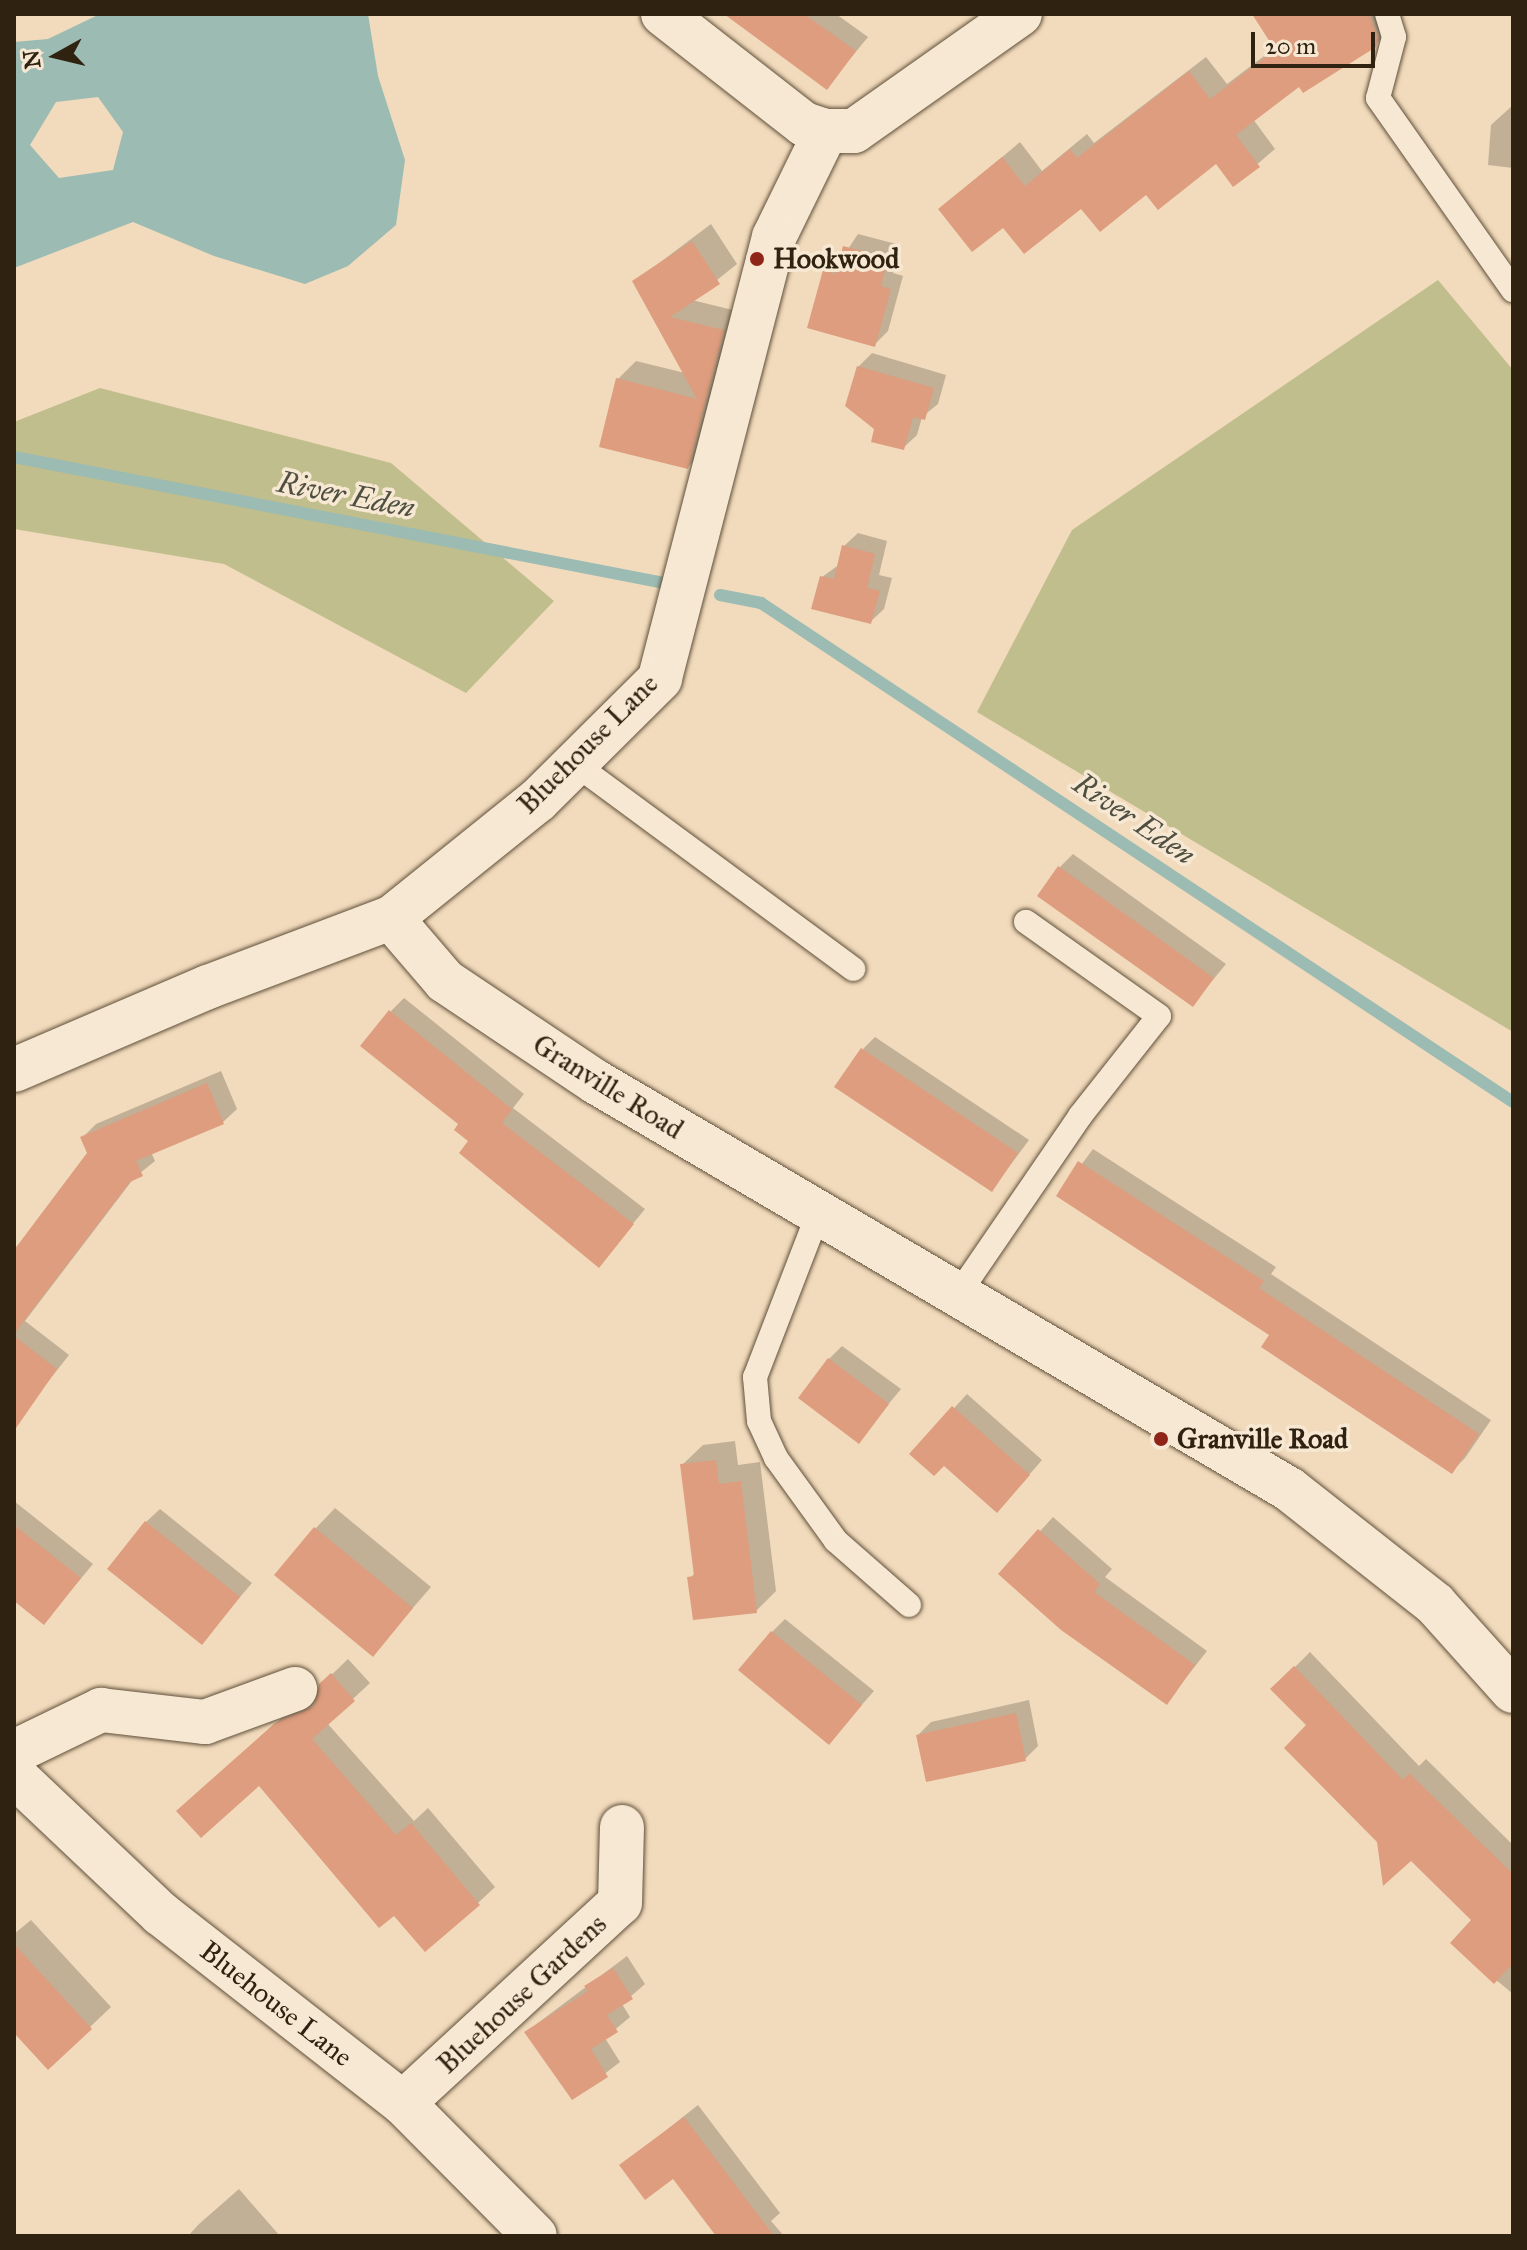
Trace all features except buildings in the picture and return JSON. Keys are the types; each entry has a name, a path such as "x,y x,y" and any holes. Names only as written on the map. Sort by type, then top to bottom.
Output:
{"street":[{"path":"663,14 804,124 826,131 854,131 1020,14"},
{"name":"Bluehouse Lane","path":"14,1070 208,987 391,918 538,800 660,679 774,237 826,131"},
{"name":"Granville Road","path":"391,918 445,981 596,1082 1289,1489 1435,1604 1513,1691"},
{"path":"14,1752 101,1710 205,1722 295,1689"},
{"name":"Bluehouse Lane","path":"14,1775 161,1914 403,2103 535,2236"},
{"name":"Bluehouse Gardens","path":"403,2103 620,1903 622,1827"}],"lane":[{"path":"1387,14 1394,37 1378,98 1463,226 1513,290"},
{"path":"574,763 853,969"},
{"path":"959,1293 1080,1116 1159,1016 1026,922"},
{"path":"818,1214 755,1377 759,1421 776,1458 836,1541 909,1605"}],"shaded area":[{"path":"1438,280 1513,370 1513,1032 977,712 1072,530"},
{"path":"100,388 391,463 554,601 466,693 224,564 14,529 14,422"}],"water":[{"path":"100,14 368,14 378,76 405,160 396,225 348,266 305,284 214,256 133,222 14,268 14,42 48,39","holes":["98,97 123,132 113,170 59,178 30,145 56,102"]}],"waterway":[{"name":"River Eden","path":"14,457 669,584"},
{"name":"River Eden","path":"720,595 761,603 1513,1102"}],"place":[{"name":"Hookwood","path":"757,259"},
{"name":"Granville Road","path":"1161,1439"}]}
